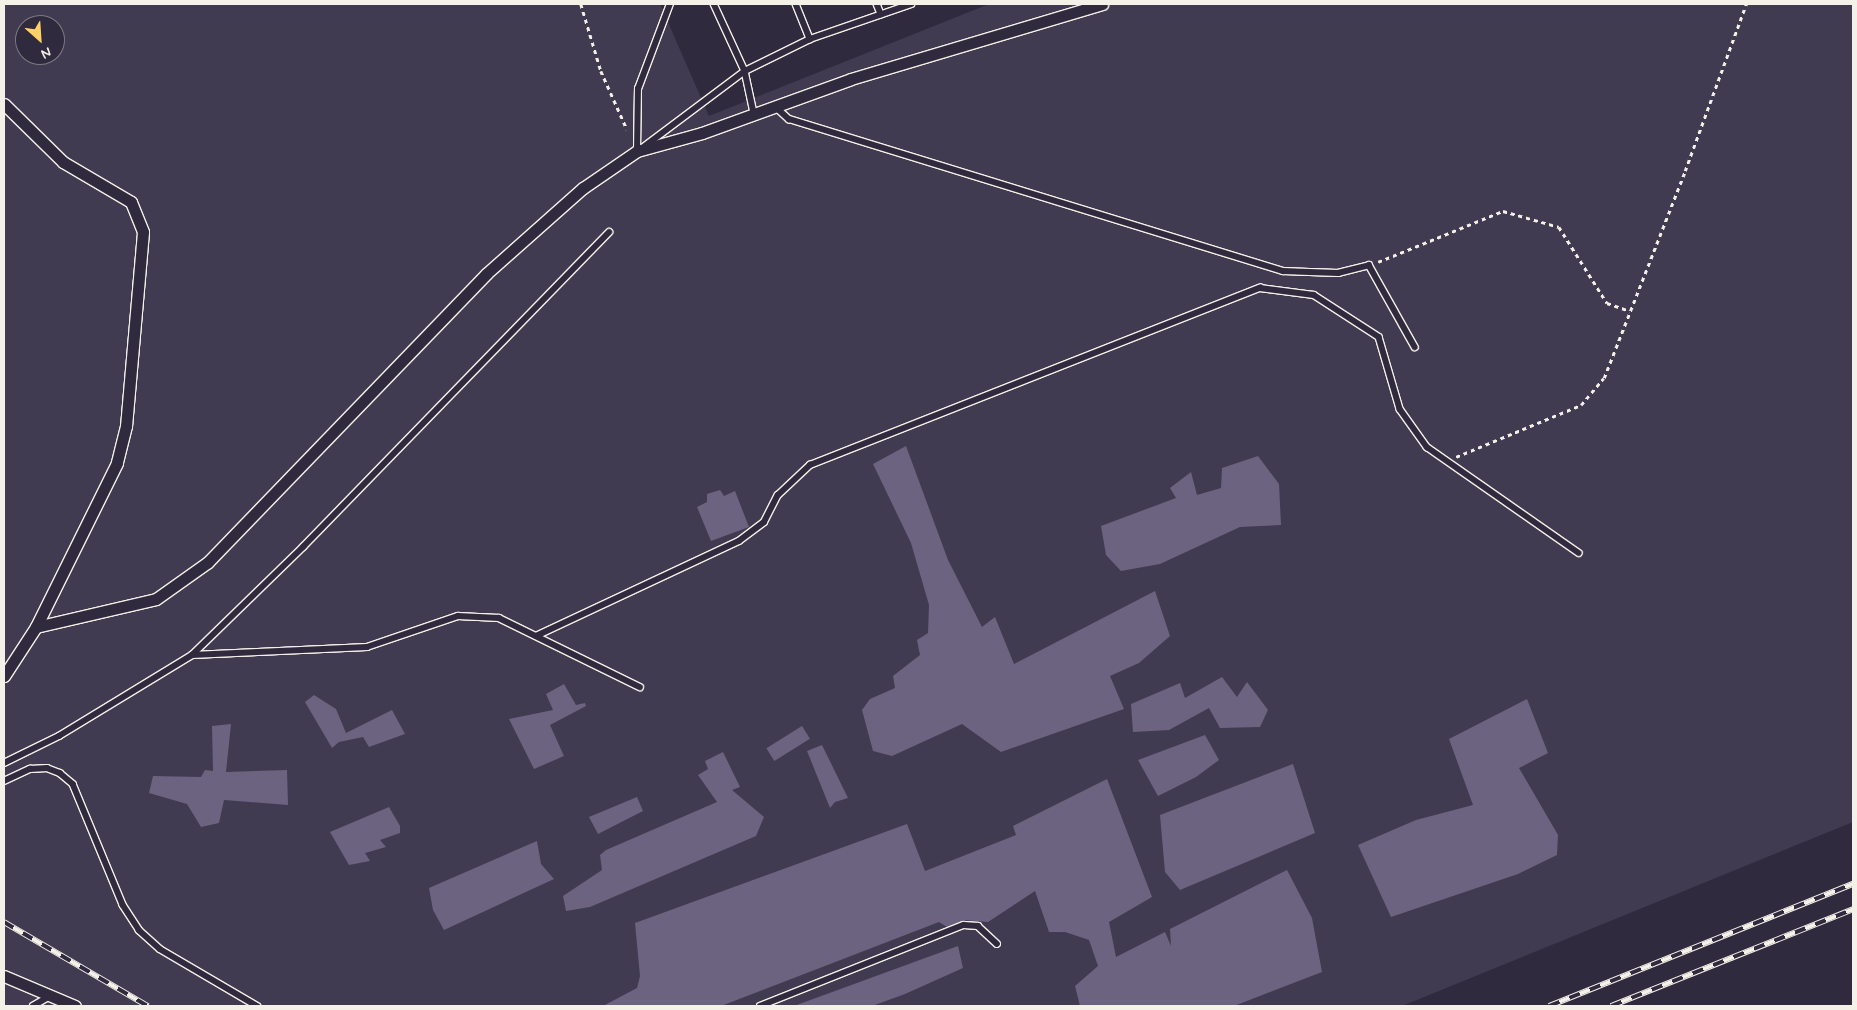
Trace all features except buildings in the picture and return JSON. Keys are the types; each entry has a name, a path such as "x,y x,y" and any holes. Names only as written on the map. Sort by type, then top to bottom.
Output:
{"street":[{"path":"36,627 156,599 183,582 208,562 486,274 583,188 637,151 851,79 1102,4"},
{"path":"4,104 63,162 131,202 143,232 126,426 117,463 36,627 4,676"},
{"path":"4,976 76,1006"}],"lane":[{"path":"637,151 638,90 670,4"},
{"path":"714,4 745,70 754,113"},
{"path":"796,4 810,39"},
{"path":"877,4 881,14"},
{"path":"637,151 745,70 810,39 910,4"},
{"path":"774,106 789,120 1283,272 1338,273 1369,266 1415,347"},
{"path":"4,763 59,736 192,655 303,548 609,232"},
{"path":"536,636 738,541 764,522 778,495 810,465 1260,288 1314,295 1379,336 1400,409 1427,447 1579,553"},
{"path":"192,655 367,648 458,616 499,618 640,687"},
{"path":"4,780 30,769 47,768 60,773 73,784 122,905 139,930 160,948 257,1006"},
{"path":"760,1006 964,926 978,926 997,944"},
{"path":"33,1006 52,995"}],"path":[{"path":"581,4 601,71 637,151"},
{"path":"1446,460 1581,404 1604,378 1746,4"},
{"path":"1369,266 1502,211 1559,227 1607,303 1630,311"}],"shaded area":[{"path":"4,4 660,4 709,116 989,4 1853,4 1853,822 1402,1006 4,1006"}],"railway":[{"path":"1549,1006 1853,884"},
{"path":"1611,1006 1853,909"},
{"path":"4,922 148,1006"}]}
